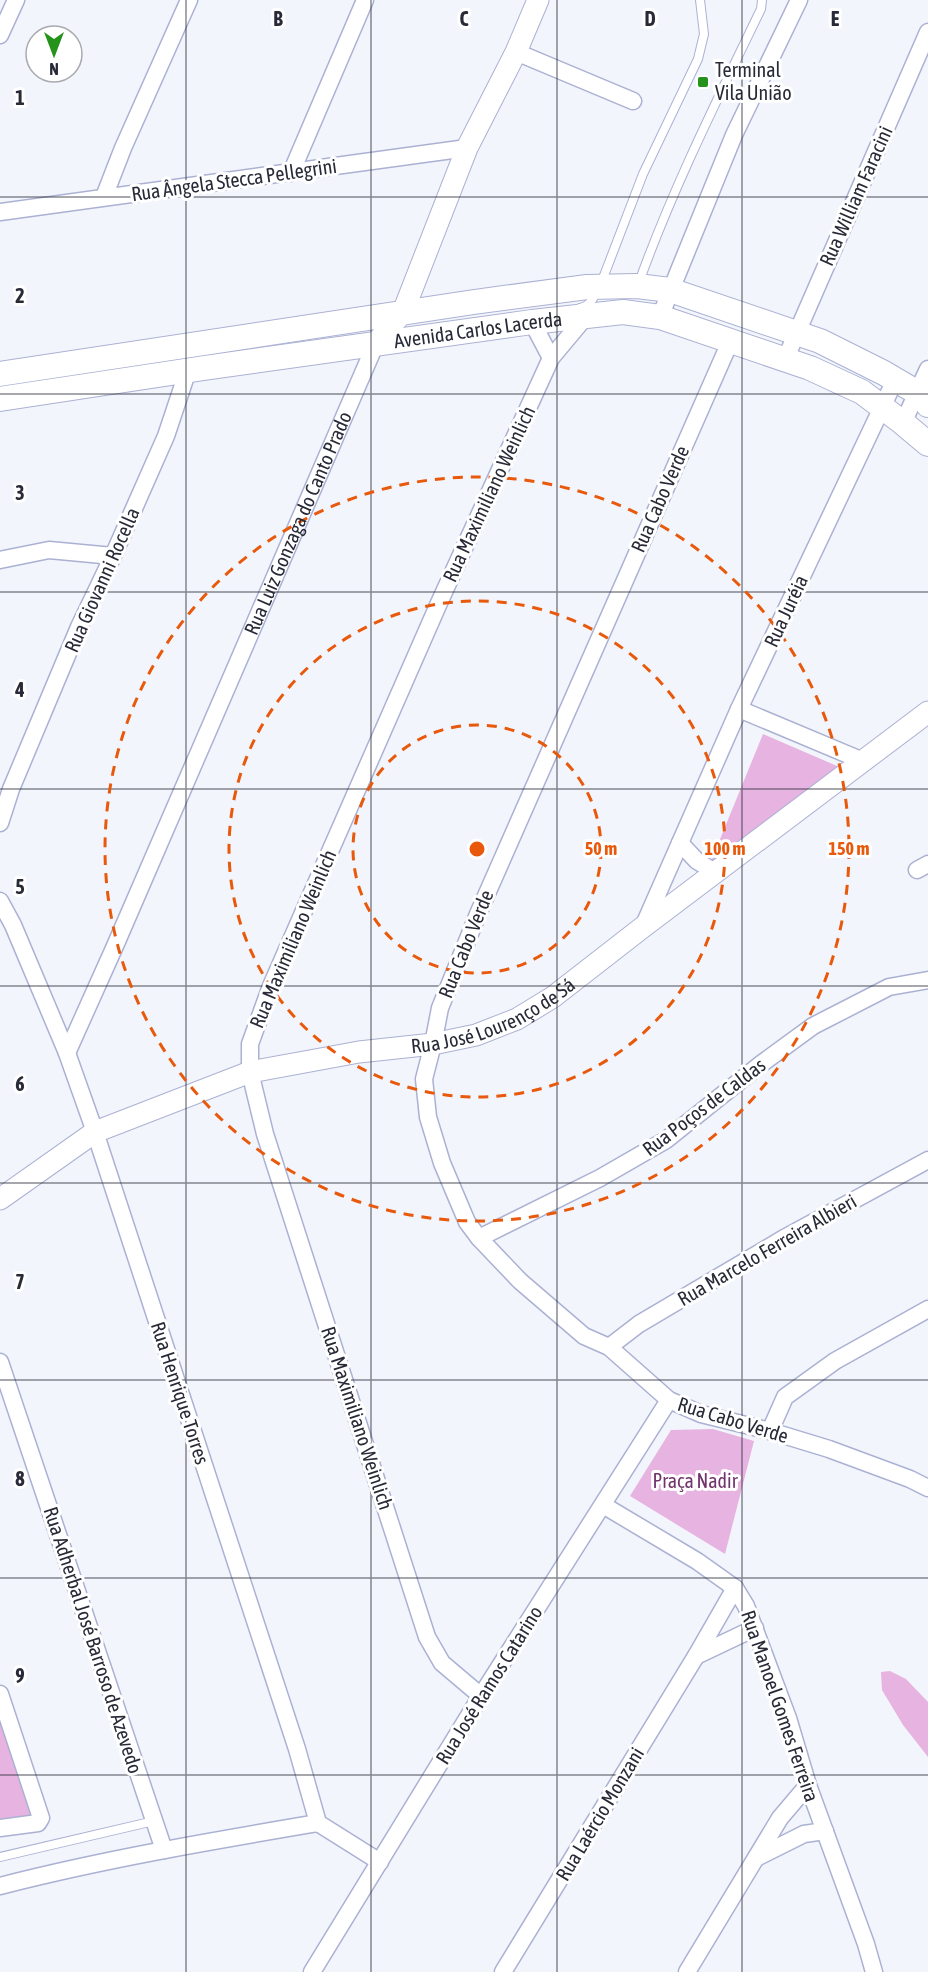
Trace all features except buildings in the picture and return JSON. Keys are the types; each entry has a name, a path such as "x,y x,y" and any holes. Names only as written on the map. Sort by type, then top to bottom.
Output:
{"main road":[{"name":"Avenida Carlos Lacerda","path":"0,374 403,312 600,286 637,286 670,290 820,341 895,380 923,399"},
{"name":"Avenida Carlos Lacerda","path":"0,399 532,322 623,312 660,317 810,368 851,387 881,406 928,444"},
{"path":"196,369 202,358 204,343"}],"street":[{"path":"0,35 16,0"},
{"path":"104,197 123,148 189,0"},
{"path":"291,173 364,0"},
{"name":"Rua Luiz Gonzaga do Canto Prado","path":"67,1053 116,946 376,344 403,312 467,148 516,52 538,0"},
{"path":"660,317 734,135 799,0"},
{"name":"Rua William Faracini","path":"784,360 928,32"},
{"path":"516,52 633,101"},
{"name":"Rua Ângela Stecca Pellegrini","path":"0,212 467,148"},
{"name":"Rua Maximiliano Weinlich","path":"481,1696 442,1664 427,1637 265,1134 250,1072 250,1044 271,986 551,358 587,315"},
{"path":"532,322 551,358"},
{"name":"Rua Cabo Verde","path":"730,342 478,914 440,1008 424,1079 428,1117 452,1191 467,1222 479,1238 509,1272 585,1336 609,1347 669,1400 700,1414 770,1431 850,1456 928,1488"},
{"name":"Rua Giovanni Rocella","path":"0,823 6,793 196,369"},
{"path":"903,423 923,399 928,369"},
{"name":"Rua Juréia","path":"643,927 739,710 895,380"},
{"path":"0,560 49,550 113,556"},
{"path":"739,710 863,760"},
{"name":"Rua José Lourenço de Sá","path":"0,1199 95,1132 250,1072 359,1052 433,1044 476,1035 517,1019 553,997 928,712"},
{"path":"680,843 697,861 715,872"},
{"name":"Rua Henrique Torres","path":"0,901 13,925 67,1053 95,1132 297,1749 318,1823"},
{"name":"Rua Poços de Caldas","path":"479,1238 600,1178 666,1140 761,1064 813,1026 889,987 928,980"},
{"name":"Rua Marcelo Ferreira Albieri","path":"609,1347 639,1324 776,1243 928,1160"},
{"path":"770,1431 784,1398 835,1361 928,1309"},
{"name":"Rua Adherbal José Barroso de Azevedo","path":"0,1362 164,1850"},
{"name":"Rua José Ramos Catarino","path":"312,1972 481,1696 669,1400"},
{"name":"Rua Manoel Gomes Ferreira","path":"603,1505 697,1561 735,1588 746,1606 788,1718 808,1785 874,1972"},
{"name":"Rua Laércio Monzani","path":"503,1972 735,1588"},
{"path":"696,1656 755,1628"},
{"path":"0,1694 41,1818 38,1823 0,1828"},
{"path":"687,1972 780,1818 808,1785"},
{"path":"0,1886 46,1874 164,1850 318,1823 380,1862"},
{"path":"755,1859 804,1834 825,1831"}],"lane":[{"path":"478,330 492,321 585,307 600,286 643,174 698,59 704,34 700,0"},
{"path":"637,286 656,235 761,9 762,0"},
{"path":"0,1857 154,1821"}],"green space":[{"path":"763,734 844,769 707,871"},
{"name":"Praça Nadir","path":"713,1429 754,1441 725,1554 630,1496 671,1430"},
{"path":"890,1671 906,1679 928,1702 928,1757 903,1725 882,1690 881,1672"},
{"path":"0,1722 38,1818 0,1823"}],"place":[{"name":"Terminal Vila União","path":"703,82"}]}
